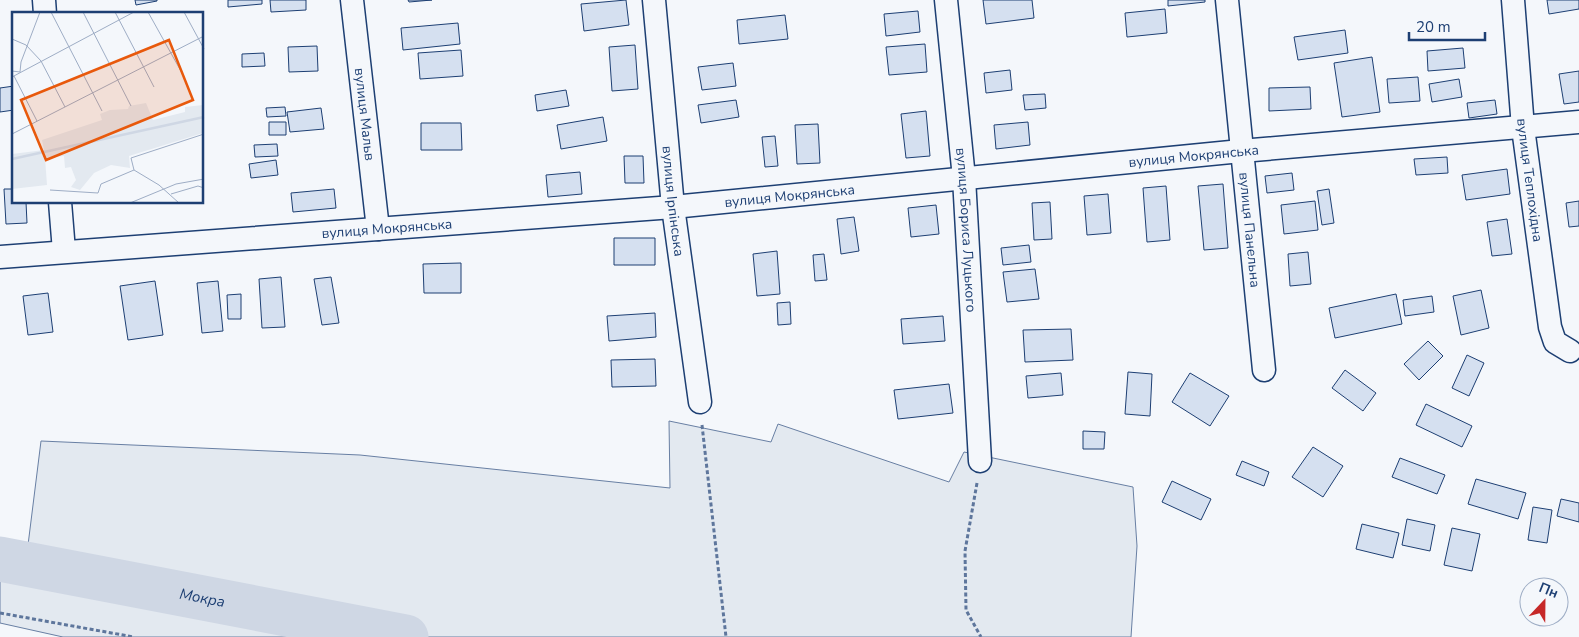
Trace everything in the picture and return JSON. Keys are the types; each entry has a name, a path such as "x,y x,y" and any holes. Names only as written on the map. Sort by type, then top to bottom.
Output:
{"street":[{"name":"вулиця Мальв","path":"352,0 378,230"},
{"name":"вулиця Ірпінська","path":"654,0 673,207 700,402"},
{"name":"вулиця Бориса Луцького","path":"946,0 964,178 980,460"},
{"name":"вулиця Панельна","path":"1227,0 1264,370"},
{"name":"вулиця Теплохідна","path":"1513,0 1523,128 1550,327 1555,342 1570,351"},
{"name":"вулиця Мокрянська","path":"0,257 673,207 1241,151 1579,122"},
{"path":"60,204 64,251"}],"path":[{"path":"700,402 726,637"},
{"path":"980,460 966,551 966,610 982,637"},
{"path":"0,613 134,637"}],"shaded area":[{"path":"669,421 771,442 778,424 949,482 964,452 1133,487 1137,546 1131,637 63,637 0,623 0,542 28,545 41,441 360,455 670,488"}],"building":[{"path":"135,0 157,0 157,1 136,5"},
{"path":"228,0 262,0 262,4 228,7"},
{"path":"270,0 306,0 306,10 271,12"},
{"path":"408,0 432,0 409,2"},
{"path":"626,0 629,25 584,31 581,4"},
{"path":"983,0 1032,0 1034,18 986,24"},
{"path":"1168,0 1205,0 1205,2 1168,6"},
{"path":"1547,0 1579,0 1579,9 1549,14"},
{"path":"1165,9 1167,33 1127,37 1125,13"},
{"path":"918,11 920,32 886,36 884,14"},
{"path":"785,15 788,39 739,44 737,20"},
{"path":"458,23 460,44 403,50 401,28"},
{"path":"1345,30 1348,53 1298,60 1294,37"},
{"path":"925,44 927,72 889,75 886,47"},
{"path":"635,45 638,89 612,91 609,47"},
{"path":"317,46 318,71 289,72 288,47"},
{"path":"1463,48 1465,68 1428,71 1427,51"},
{"path":"461,50 463,76 420,79 418,53"},
{"path":"264,53 265,66 242,67 242,54"},
{"path":"1372,57 1380,112 1342,117 1334,63"},
{"path":"733,63 736,86 702,90 698,67"},
{"path":"1010,70 1012,90 986,93 984,73"},
{"path":"1579,71 1579,102 1564,104 1559,74"},
{"path":"1418,77 1420,101 1389,103 1387,79"},
{"path":"1459,79 1462,97 1432,102 1429,84"},
{"path":"12,86 12,110 0,112 0,88"},
{"path":"1310,87 1311,109 1269,111 1269,88"},
{"path":"566,90 569,106 537,111 535,95"},
{"path":"1045,94 1046,108 1025,110 1023,95"},
{"path":"736,100 739,117 701,123 698,105"},
{"path":"1495,100 1497,114 1469,118 1467,103"},
{"path":"285,107 286,116 267,117 266,108"},
{"path":"321,108 324,129 290,132 287,112"},
{"path":"926,111 930,156 906,158 901,114"},
{"path":"603,117 607,141 561,149 557,125"},
{"path":"269,122 286,122 286,135 269,135"},
{"path":"1028,122 1030,145 996,149 994,125"},
{"path":"421,123 461,123 462,150 421,150"},
{"path":"818,124 820,163 797,164 795,125"},
{"path":"775,136 778,166 765,167 762,137"},
{"path":"277,144 278,156 255,157 254,145"},
{"path":"624,156 643,156 644,183 625,183"},
{"path":"1447,157 1448,173 1416,175 1414,159"},
{"path":"276,160 278,175 251,178 249,164"},
{"path":"1507,169 1510,194 1466,200 1462,175"},
{"path":"580,172 582,194 548,197 546,175"},
{"path":"1292,173 1294,190 1267,193 1265,176"},
{"path":"1223,184 1228,248 1204,250 1198,186"},
{"path":"1166,186 1170,240 1147,242 1143,188"},
{"path":"4,189 12,189 12,204 26,204 27,223 6,224"},
{"path":"334,189 336,208 293,212 291,193"},
{"path":"1329,189 1334,223 1322,225 1317,191"},
{"path":"1108,194 1111,233 1087,235 1084,196"},
{"path":"1315,201 1318,230 1284,234 1281,205"},
{"path":"1579,201 1579,226 1569,227 1566,203"},
{"path":"1050,202 1052,239 1034,240 1032,203"},
{"path":"936,205 939,234 911,237 908,208"},
{"path":"854,217 859,251 841,254 837,219"},
{"path":"1507,219 1512,254 1492,256 1487,222"},
{"path":"614,238 655,238 655,265 614,265"},
{"path":"1029,245 1031,262 1003,265 1001,248"},
{"path":"777,251 780,294 757,296 753,254"},
{"path":"1308,252 1311,284 1290,286 1288,254"},
{"path":"824,254 827,280 815,281 813,255"},
{"path":"461,263 461,293 424,293 423,264"},
{"path":"1035,269 1039,299 1007,302 1003,272"},
{"path":"281,277 285,327 262,328 259,279"},
{"path":"331,277 339,323 322,325 314,279"},
{"path":"155,281 163,335 128,340 120,286"},
{"path":"218,281 223,331 202,333 197,283"},
{"path":"1481,290 1489,328 1461,335 1453,296"},
{"path":"48,293 53,332 28,335 23,296"},
{"path":"241,294 241,319 228,319 227,295"},
{"path":"1396,294 1402,324 1335,338 1329,308"},
{"path":"1432,296 1434,312 1405,316 1403,300"},
{"path":"790,302 791,324 778,325 777,303"},
{"path":"655,313 656,337 609,341 607,316"},
{"path":"943,316 945,341 903,344 901,319"},
{"path":"1071,329 1073,360 1025,362 1023,330"},
{"path":"1428,341 1443,356 1419,380 1404,364"},
{"path":"1467,355 1484,363 1469,396 1452,388"},
{"path":"655,359 656,386 612,387 611,360"},
{"path":"1345,370 1376,393 1363,411 1332,388"},
{"path":"1128,372 1152,374 1150,416 1125,414"},
{"path":"1061,373 1063,395 1028,398 1026,376"},
{"path":"1190,373 1229,396 1210,426 1172,402"},
{"path":"949,384 953,413 898,419 894,390"},
{"path":"1426,404 1472,426 1462,447 1416,425"},
{"path":"1083,431 1105,432 1104,449 1083,449"},
{"path":"1313,447 1343,466 1323,497 1292,477"},
{"path":"1400,458 1445,475 1437,494 1392,477"},
{"path":"1242,461 1269,472 1264,486 1236,475"},
{"path":"1476,479 1526,493 1518,519 1468,504"},
{"path":"1172,481 1211,499 1201,520 1162,502"},
{"path":"1561,499 1579,503 1579,522 1557,516"},
{"path":"1533,507 1552,510 1547,543 1528,540"},
{"path":"1407,519 1435,525 1430,551 1402,545"},
{"path":"1362,524 1399,533 1393,558 1356,549"},
{"path":"1452,528 1480,534 1472,571 1444,565"}],"waterway":[{"name":"Мокра","path":"0,559 406,637"}]}
